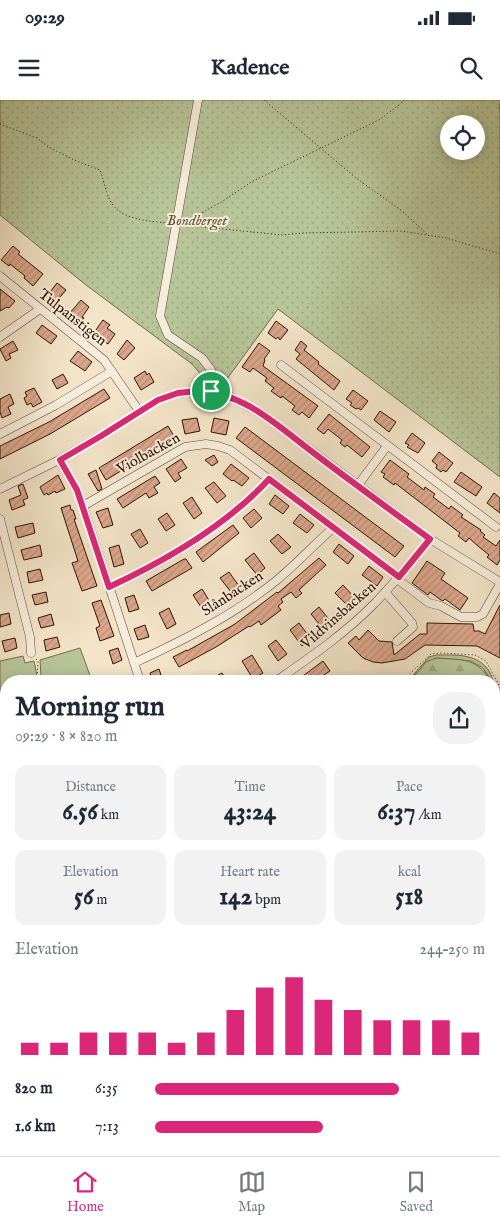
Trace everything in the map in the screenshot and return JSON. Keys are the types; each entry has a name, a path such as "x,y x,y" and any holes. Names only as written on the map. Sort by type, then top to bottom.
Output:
{"street":[{"path":"198,100 160,316 168,335 202,358 211,370 211,391"},
{"name":"Tulpanstigen","path":"0,276 94,350 104,360 139,411"},
{"path":"0,336 40,309"},
{"path":"281,364 496,528"},
{"path":"0,434 56,405 112,371"},
{"path":"0,489 60,460 158,400 178,393 211,391 229,396 264,415 430,539 500,583"},
{"name":"Violbacken","path":"83,506 174,452 195,444 218,446 230,450 269,479 429,604 441,606 461,617 477,617 483,614 500,583"},
{"path":"358,486 387,446"},
{"path":"60,460 77,490 83,506 138,675"},
{"path":"109,587 160,561 198,538 243,504 269,479"},
{"path":"0,520 30,637 31,653"},
{"name":"Slånbacken","path":"134,663 222,618 276,581 333,528"},
{"name":"Vildvinsbacken","path":"285,675 347,629 398,578 430,539"},
{"path":"385,592 412,623 413,627 397,641"}],"path":[{"path":"264,100 356,178 402,211 428,235"},
{"path":"404,100 379,120 253,181 181,225 282,235 401,231 446,238 500,254"},
{"path":"500,104 500,114"},
{"path":"0,124 38,138 47,146 74,160 100,170 110,199 118,210 135,218 177,224"},
{"path":"31,653 38,661 37,675"},
{"path":"409,675 431,654 442,653 475,655 486,662 494,675"}],"green space":[{"name":"Bondberget","path":"0,100 500,100 500,477 278,309 224,383 204,378 192,364 86,285 0,215"},
{"path":"80,648 90,675 41,675 40,660"},
{"path":"436,655 459,655 472,658 488,669 491,675 487,675 483,668 471,661 436,658 413,675 429,657"},
{"path":"23,656 25,663 34,661 37,675 0,675 0,661"},
{"path":"436,658 468,661 480,668 486,675 415,675 426,662"}],"building":[{"path":"13,246 20,252 18,254 43,274 33,286 24,278 25,276 10,264 9,266 1,260"},
{"path":"57,283 66,290 55,303 47,296"},
{"path":"0,289 15,301 9,308 7,307 0,311"},
{"path":"81,300 89,307 80,323 69,314"},
{"path":"103,320 110,325 107,328 115,334 108,344 93,334"},
{"path":"276,321 288,330 280,340 278,337 276,339 268,333"},
{"path":"42,325 57,336 51,344 36,333"},
{"path":"127,340 135,348 124,360 117,354"},
{"path":"13,341 18,350 9,354 11,358 6,361 0,349"},
{"path":"301,341 307,346 304,350 340,381 334,390 296,359 300,354 295,350"},
{"path":"259,343 270,351 264,359 263,366 318,406 309,418 302,412 299,415 292,410 295,406 282,396 281,398 271,391 274,388 265,381 267,378 253,368 250,372 242,367"},
{"path":"78,351 92,362 85,371 70,361"},
{"path":"145,371 147,375 149,373 154,382 141,390 134,378"},
{"path":"63,374 68,383 57,389 52,380"},
{"path":"34,388 42,402 33,407 31,403 27,405 24,398 27,396 25,392"},
{"path":"104,389 110,398 50,434 0,459 0,446 49,422"},
{"path":"353,390 368,401 361,410 350,405 352,403 346,399"},
{"path":"10,394 14,404 8,407 11,414 2,418 0,399"},
{"path":"380,411 396,422 389,432 374,420"},
{"path":"329,414 370,447 362,457 347,445 345,447 340,443 342,440 328,429 324,434 317,429"},
{"path":"197,418 200,431 185,434 182,420"},
{"path":"214,418 229,421 226,435 211,432"},
{"path":"168,426 175,438 106,480 99,468"},
{"path":"245,427 404,546 395,557 236,438"},
{"path":"412,433 425,443 418,453 407,447 409,445 405,443"},
{"path":"439,452 453,463 446,472 443,470 441,472 432,461"},
{"path":"214,455 218,462 212,466 205,460"},
{"path":"181,459 187,468 178,473 181,478 175,482 166,469"},
{"path":"390,460 409,474 407,477 424,490 425,487 435,494 433,497 449,509 451,506 463,515 461,517 481,530 485,535 483,537 496,546 500,540 500,560 497,565 487,557 489,555 469,538 466,542 458,536 460,533 395,483 394,485 383,477 385,474 381,472"},
{"path":"231,464 249,478 242,486 223,474"},
{"path":"96,470 102,489 98,491 88,474"},
{"path":"461,472 482,487 476,496 454,482"},
{"path":"58,475 65,489 44,495 40,487"},
{"path":"155,476 160,483 154,487 158,493 149,498 146,493 123,508 117,499"},
{"path":"214,482 226,496 217,503 205,488"},
{"path":"23,484 28,498 23,500 25,505 12,510 9,500 21,495 18,486"},
{"path":"494,493 500,498 500,513 487,503"},
{"path":"275,495 289,506 283,514 269,504"},
{"path":"192,497 202,513 194,519 183,503"},
{"path":"70,505 97,586 82,591 72,563 78,561 61,508"},
{"path":"108,508 113,525 103,528 96,512"},
{"path":"254,509 262,518 251,528 243,518"},
{"path":"167,513 175,525 166,531 158,519"},
{"path":"300,514 314,525 307,533 293,523"},
{"path":"33,523 35,533 18,538 15,527"},
{"path":"233,525 239,533 203,562 196,552"},
{"path":"140,529 148,543 140,548 131,534"},
{"path":"278,534 291,547 282,554 270,541"},
{"path":"339,544 354,556 348,564 333,552"},
{"path":"40,545 42,556 24,560 21,550"},
{"path":"119,545 124,564 114,567 109,548"},
{"path":"254,553 265,568 257,575 245,560"},
{"path":"319,558 326,565 299,590 302,593 296,598 291,592 281,599 283,602 278,606 281,610 261,625 259,621 249,626 179,667 173,657 235,624 278,593"},
{"path":"184,559 192,568 152,591 146,581"},
{"path":"427,561 445,573 441,579 468,598 460,610 445,599 443,601 430,592 428,595 412,583"},
{"path":"369,566 383,577 377,586 362,575"},
{"path":"40,569 43,580 29,583 27,572"},
{"path":"229,572 239,586 231,592 220,578"},
{"path":"343,585 356,599 348,606 335,593"},
{"path":"202,589 212,605 203,610 193,595"},
{"path":"46,592 48,602 35,605 32,595"},
{"path":"134,595 139,609 129,612 125,598"},
{"path":"101,600 114,636 100,641 96,628 100,626 92,603"},
{"path":"500,605 500,658 477,646 425,645 405,659 382,663 363,658 348,643 356,636 359,640 368,630 379,641 392,642 394,655 420,634 427,634 427,623 473,624 474,631 485,634"},
{"path":"319,607 331,622 323,629 311,614"},
{"path":"169,608 176,624 167,629 159,613"},
{"path":"9,613 11,624 0,627 0,615"},
{"path":"51,614 54,625 41,628 38,618"},
{"path":"299,623 311,639 302,646 290,630"},
{"path":"145,625 149,637 138,640 134,629"},
{"path":"57,637 60,647 46,651 44,640"},
{"path":"15,638 17,648 5,652 2,641"},
{"path":"276,640 287,654 278,661 268,646"},
{"path":"118,648 122,660 113,664 109,651"},
{"path":"252,655 263,673 251,675 242,661"},
{"path":"323,661 330,671 324,675 304,675"},
{"path":"159,669 161,675 151,675 150,673"}],"route":[{"path":"211,391 229,396 264,415 430,539 399,577 269,479 243,504 198,538 160,561 109,587 77,490 60,460 158,400 178,393 211,391"}]}
